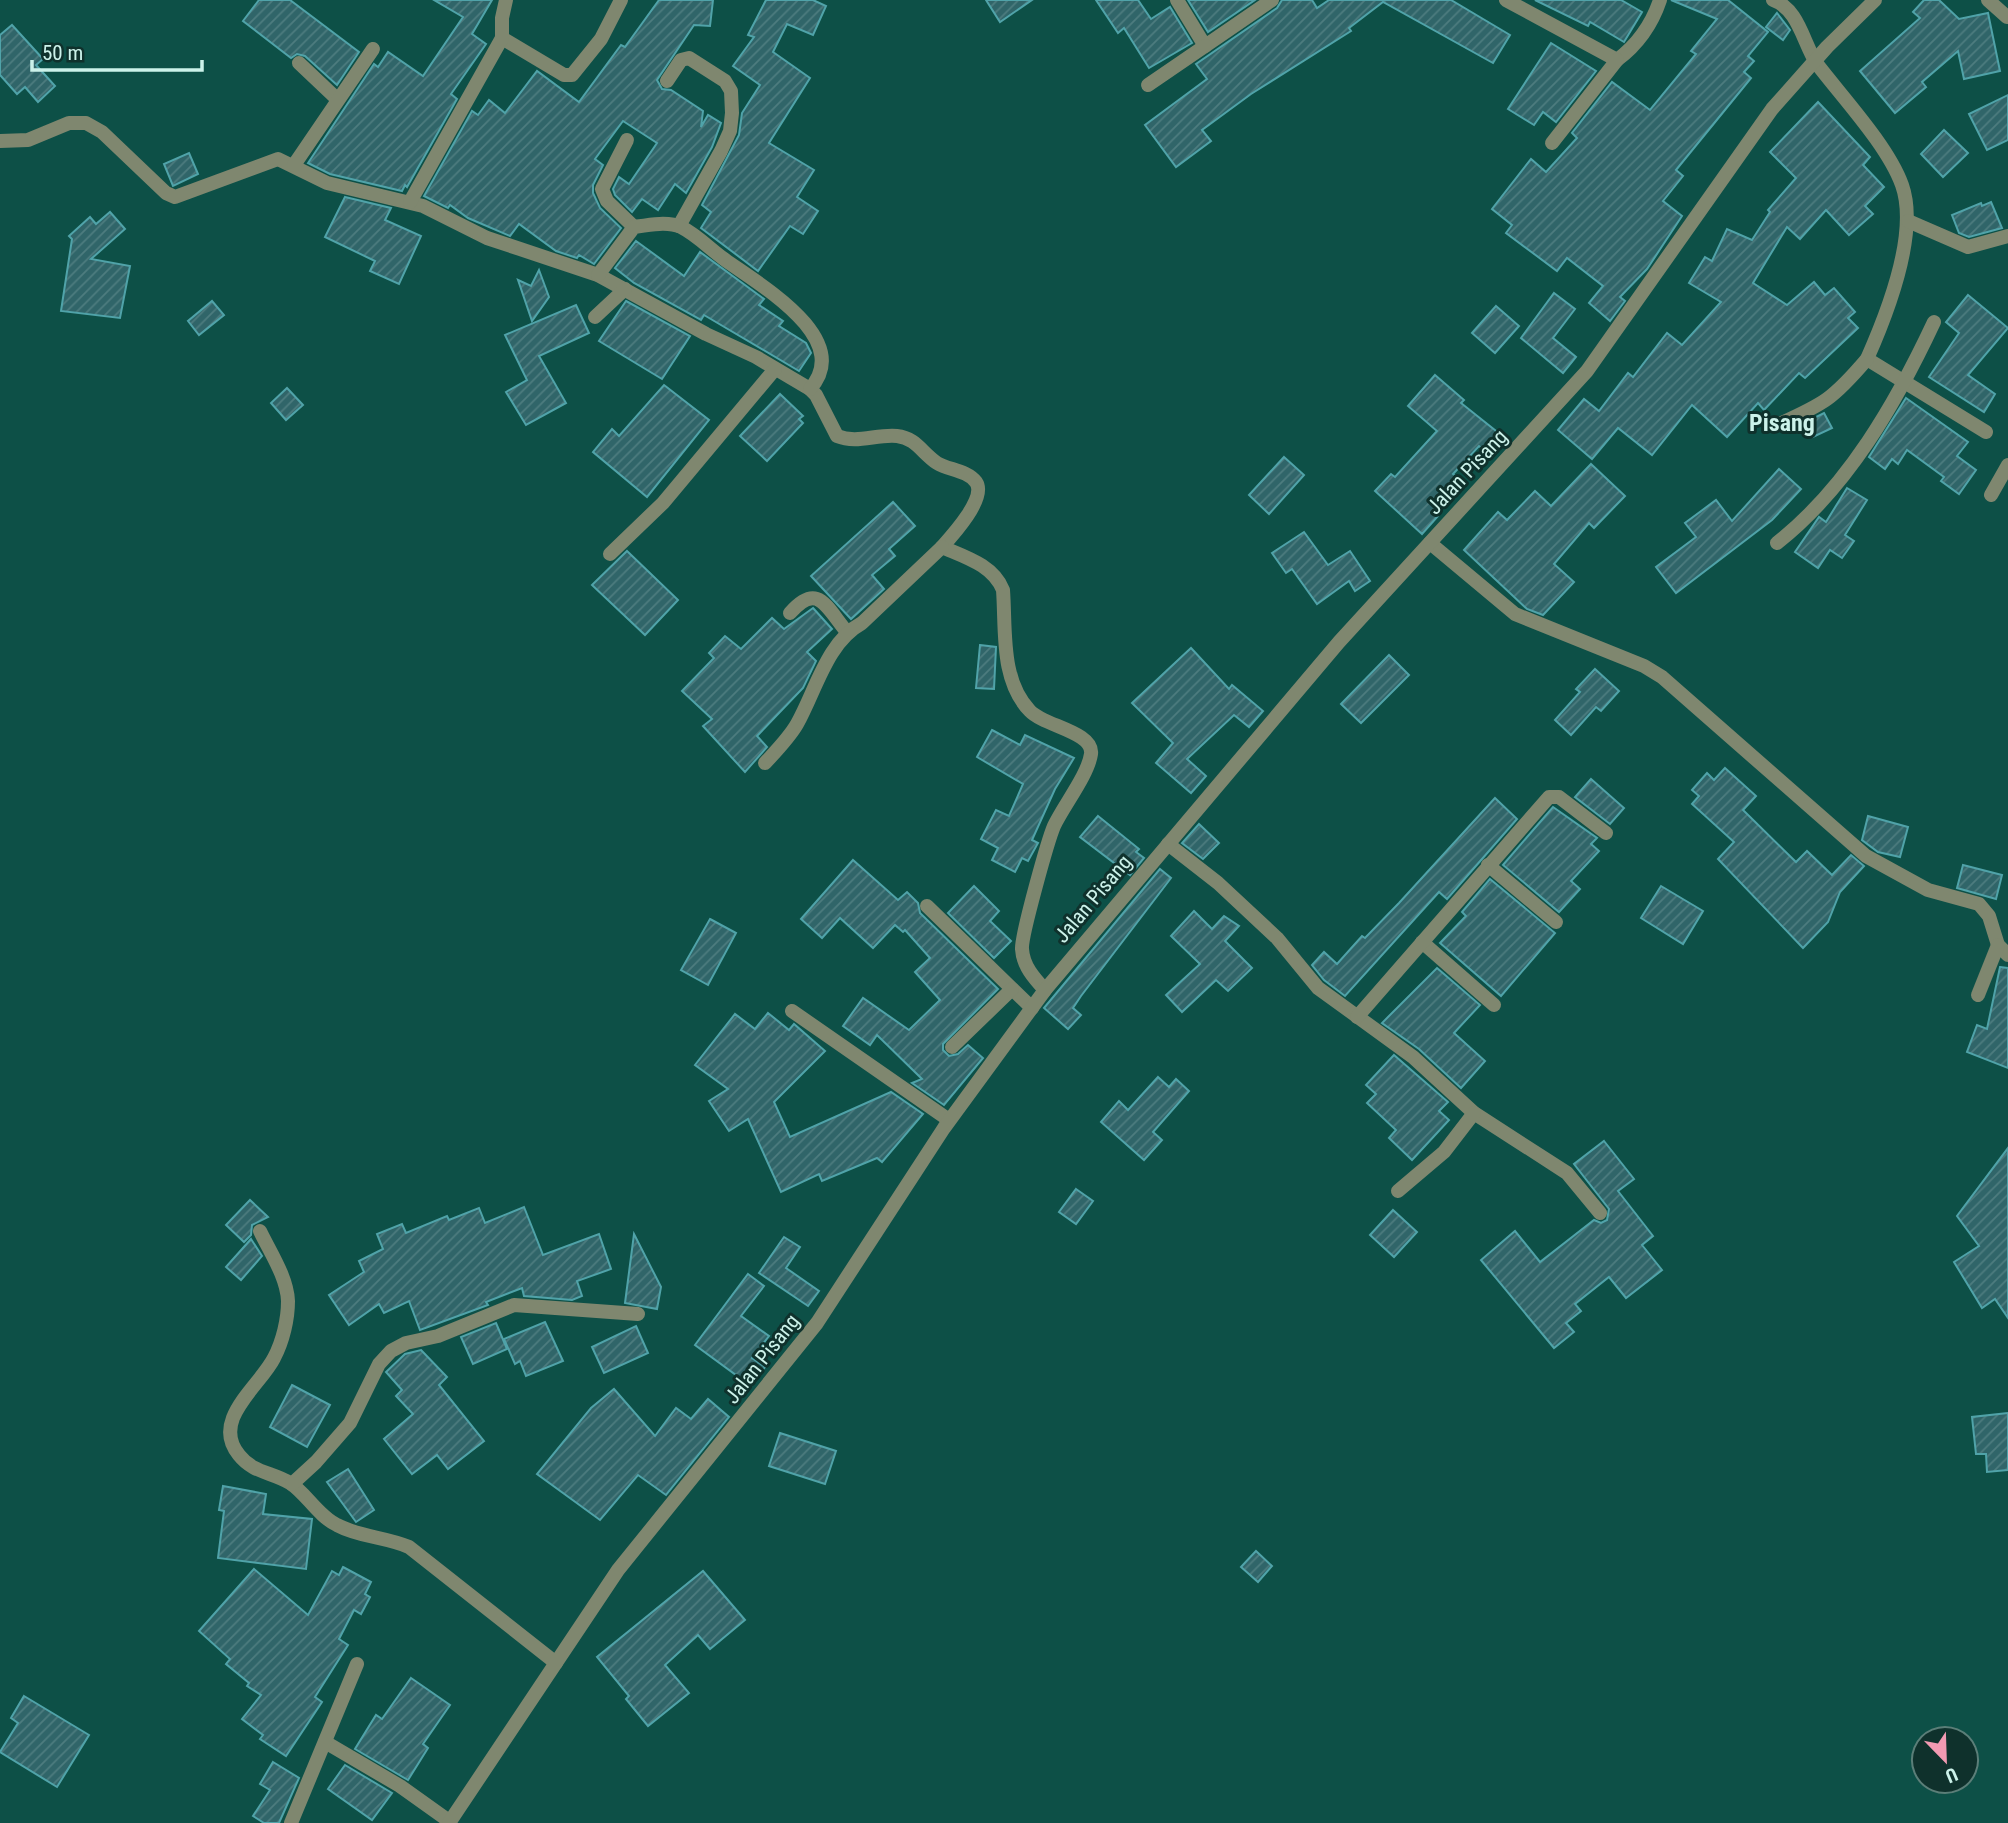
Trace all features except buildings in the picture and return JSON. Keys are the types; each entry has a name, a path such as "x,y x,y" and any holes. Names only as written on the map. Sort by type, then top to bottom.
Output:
{"street":[{"path":"410,202 502,38 506,0"},
{"path":"502,38 564,75 572,75 601,39 621,0"},
{"path":"1177,0 1205,46"},
{"path":"1148,85 1272,0"},
{"path":"1506,0 1617,60"},
{"path":"1552,143 1617,60 1633,47 1656,12 1660,0"},
{"path":"1773,0 1781,3 1793,16 1815,60 1864,125 1901,182 1914,223 1871,363 1823,405 1776,425"},
{"name":"Jalan Pisang","path":"449,1822 618,1570 761,1397 817,1323 950,1120 1045,990 1339,642 1587,370 1772,109 1827,47 1875,0"},
{"path":"1988,0 2007,17"},
{"path":"293,165 373,49"},
{"path":"667,81 681,60 689,58 726,81 731,91 730,131 709,177 679,226"},
{"path":"299,63 337,99"},
{"path":"0,141 28,140 69,123 86,123 102,132 166,193 175,197 278,159 345,189 410,202 487,238 598,275 775,369 816,395 837,436 855,440 886,436 910,438 936,462 964,473 976,482 978,489 975,501 942,547 862,624 847,632 835,646 795,728 765,763"},
{"path":"628,140 603,188 607,201 634,227 679,226 759,282 811,330 819,344 822,359 816,382 810,389"},
{"path":"1914,223 1968,247 2008,236"},
{"path":"598,275 634,227"},
{"path":"595,317 625,289"},
{"path":"1777,543 1808,518 1832,490 1902,382 1934,322"},
{"path":"1871,363 1986,432"},
{"path":"610,554 663,503 775,369"},
{"path":"1991,495 2008,466"},
{"path":"1430,543 1516,614 1644,666 1662,677 1866,856 1918,886 1979,904 1989,916 2003,950 1978,995"},
{"path":"942,547 983,566 999,579 1003,590 1009,674 1028,710 1040,721 1084,737 1091,748 1088,762 1053,828 1022,948 1029,972 1045,990"},
{"path":"790,613 802,600 810,596 818,598 847,632"},
{"path":"1357,1017 1549,797 1559,797 1606,833"},
{"path":"1167,844 1219,883 1277,939 1318,988 1413,1057 1474,1113 1566,1173 1600,1213"},
{"path":"1488,865 1556,922"},
{"path":"927,906 1032,1008"},
{"path":"1422,942 1494,1005"},
{"path":"952,1047 1012,989"},
{"path":"792,1011 950,1120"},
{"path":"1398,1191 1444,1152 1474,1113"},
{"path":"260,1231 284,1282 288,1298 287,1319 272,1362 237,1407 231,1433 236,1453 247,1464 268,1476 292,1484 309,1503 339,1527 409,1547 555,1662"},
{"path":"292,1484 316,1462 350,1423 379,1364 391,1351 405,1343 438,1336 514,1305 638,1314"},
{"path":"291,1823 357,1664"},
{"path":"325,1742 400,1786 449,1822"}],"district":[{"name":"Pisang","path":"1782,423"}]}
